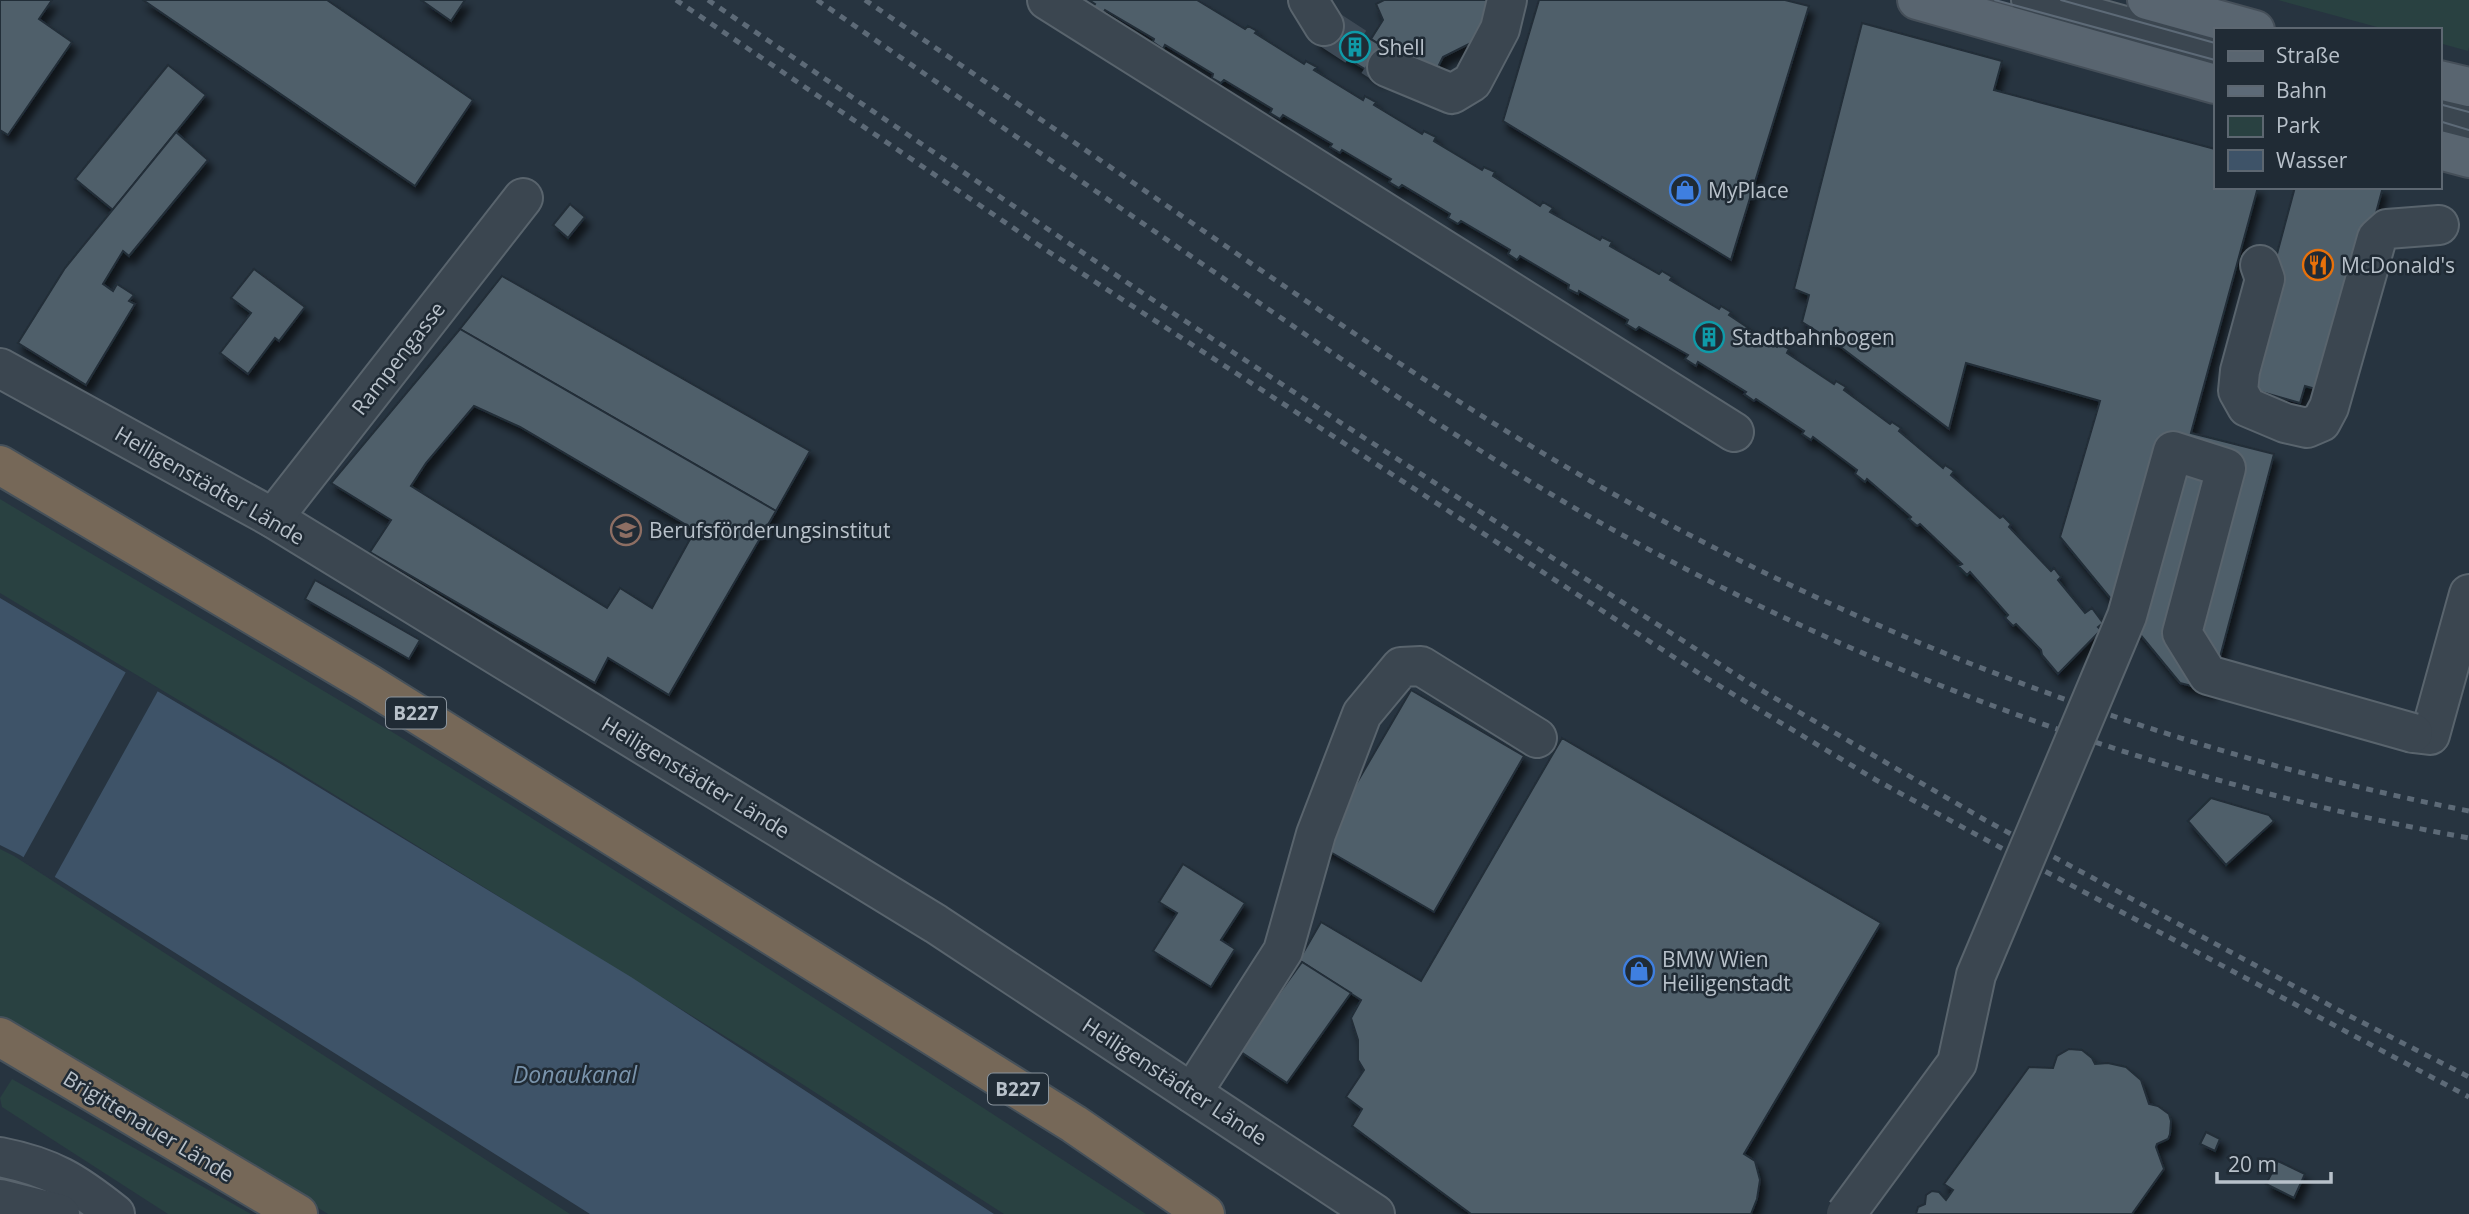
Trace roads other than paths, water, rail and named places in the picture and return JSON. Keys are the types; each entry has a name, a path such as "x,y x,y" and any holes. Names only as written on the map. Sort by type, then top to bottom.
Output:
{"highway":[{"name":"B227","path":"0,464 427,720 1074,1124 1205,1214"},
{"name":"Brigittenauer Lände","path":"0,1037 298,1214"}],"main road":[{"path":"1917,0 2214,84"},
{"path":"2147,0 2248,28"},
{"path":"2441,80 2469,87"},
{"path":"2441,151 2469,158"}],"street":[{"path":"1047,0 1734,432"},
{"path":"1387,67 1452,94 1472,82 1500,29 1507,0"},
{"path":"2031,0 2214,51"},
{"path":"2441,113 2469,120"},
{"name":"Rampengasse","path":"273,518 523,198"},
{"path":"2260,265 2265,279 2240,371 2238,391 2247,407 2254,411 2307,428 2321,422 2329,407 2377,238 2387,229 2439,225"},
{"name":"Heiligenstädter Lände","path":"0,368 273,518 936,924 1375,1214"},
{"path":"1846,1214 1957,1063 1976,975 2127,616 2173,451 2227,468 2182,633 2208,675 2413,733 2430,735 2469,594"},
{"path":"1192,1093 1283,951 1316,834 1362,714 1401,667 1421,666 1537,738"},
{"path":"0,1157 32,1164 61,1175 115,1214"},
{"path":"0,1199 60,1214"}],"water":[{"name":"Donaukanal","path":"0,598 279,763 631,977 994,1214 590,1214 20,855 0,845"}],"tunnel":[{"path":"1324,26 1387,67"}],"tram line":[{"path":"1995,0 2214,60"},
{"path":"2061,0 2214,43"},
{"path":"2441,105 2469,112"},
{"path":"2441,122 2469,130"}],"railway":[{"path":"676,0 1046,250 1703,676 1876,780 2469,1097"},
{"path":"708,0 1150,298 1754,686 1985,820 2469,1077"},
{"path":"817,0 1434,421 1566,503 1671,561 1779,615 1890,665 2118,750 2234,785 2352,814 2469,838"},
{"path":"865,0 1435,386 1595,484 1747,564 1946,654 2152,729 2362,788 2469,811"}],"place":[{"name":"Shell","path":"1355,47"},
{"name":"MyPlace","path":"1685,190"},
{"name":"McDonald's","path":"2318,265"},
{"name":"Stadtbahnbogen","path":"1709,337"},
{"name":"Berufsförderungsinstitut","path":"626,530"},
{"name":"BMW Wien Heiligenstadt","path":"1639,971"}]}
